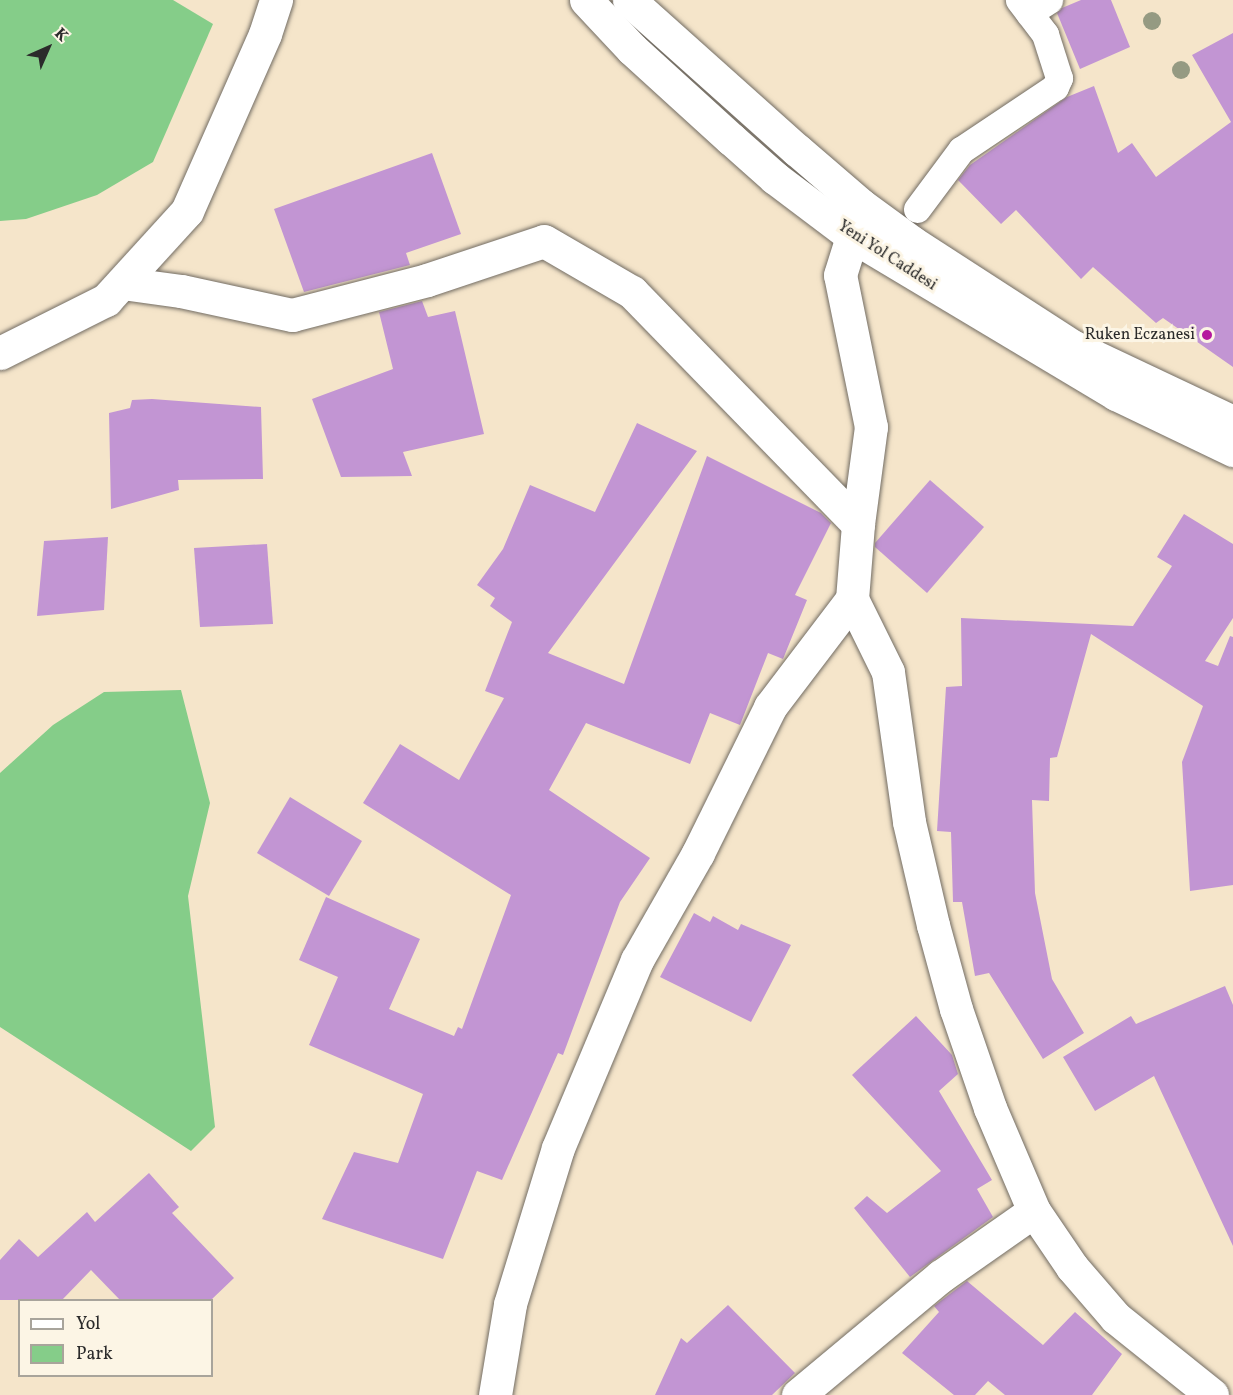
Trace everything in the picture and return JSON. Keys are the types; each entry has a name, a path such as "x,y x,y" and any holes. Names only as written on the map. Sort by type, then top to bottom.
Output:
{"street":[{"path":"0,353 106,300 186,211 265,34 276,0"},
{"name":"Yeni Yol Caddesi","path":"586,0 632,49 731,139 775,178 852,236 1116,394 1233,450"},
{"name":"Yeni Yol Caddesi","path":"629,0 861,205 914,243 1074,347 1233,422"},
{"path":"917,209 961,150 1055,87 1059,78 1054,58 1032,4"},
{"path":"861,205 840,275 871,427 858,524 852,599 888,672 909,822 933,925 956,1009 990,1108 1034,1210 1072,1267 1116,1318 1212,1395"},
{"path":"122,283 181,291 292,315 427,280 544,241 632,292 858,524"},
{"path":"495,1395 510,1304 558,1148 637,960 698,853 770,707 852,599"},
{"path":"798,1395 941,1276 1034,1210"}],"green space":[{"path":"0,0 173,0 213,24 153,162 97,195 26,219 0,221"},
{"path":"181,690 210,803 188,896 215,1127 191,1151 0,1027 0,773 53,725 104,692"}],"building":[{"path":"1081,0 1111,0 1130,47 1080,69 1057,13 1062,8"},
{"path":"1233,33 1233,367 1163,318 1156,323 1093,267 1081,279 1016,210 1001,224 958,180 970,165 1067,97 1094,86 1118,153 1132,143 1156,177 1231,122 1192,55"},
{"path":"432,153 461,234 406,253 410,265 304,292 274,209"},
{"path":"422,301 428,317 455,311 484,434 403,452 412,476 341,477 312,399 393,369 379,312"},
{"path":"152,399 261,407 263,479 178,480 179,490 111,509 109,413 130,408 132,400"},
{"path":"637,423 697,451 548,653 624,684 707,456 821,513 831,523 795,595 807,600 783,659 768,653 740,725 710,713 690,764 586,723 549,790 650,858 620,902 563,1055 558,1053 502,1180 477,1171 443,1259 322,1219 354,1152 398,1163 423,1094 309,1045 338,977 299,960 326,897 420,939 389,1009 454,1036 458,1027 462,1029 511,895 363,803 400,744 459,780 504,698 485,691 512,622 490,606 495,598 477,585 503,549 530,485 595,512"},
{"path":"930,480 984,527 927,593 875,547 875,543"},
{"path":"1184,514 1233,544 1233,618 1205,661 1218,666 1230,636 1233,637 1233,885 1190,891 1182,762 1203,706 1091,634 1057,757 1050,758 1049,801 1032,800 1035,893 1052,979 1084,1033 1043,1059 989,973 975,976 962,902 953,902 951,832 937,831 946,687 962,686 961,618 1133,626 1172,566 1157,557"},
{"path":"108,537 104,610 37,616 44,541"},
{"path":"267,544 273,624 200,627 194,548"},
{"path":"290,797 362,841 329,896 257,853"},
{"path":"694,913 710,922 713,916 738,930 741,924 791,945 751,1022 660,977"},
{"path":"1225,986 1233,1005 1233,1246 1154,1076 1095,1111 1063,1057 1131,1016 1136,1024"},
{"path":"916,1016 952,1055 958,1074 939,1091 992,1180 977,1189 993,1217 910,1277 854,1208 867,1196 887,1213 941,1171 852,1075"},
{"path":"149,1173 179,1207 172,1213 234,1278 212,1299 119,1299 91,1270 63,1299 0,1300 0,1260 19,1239 38,1257 87,1212 95,1222"},
{"path":"967,1281 1043,1345 1075,1312 1122,1354 1092,1395 1005,1395 988,1381 975,1395 954,1395 902,1353 939,1312 934,1306"},
{"path":"728,1305 795,1373 772,1395 655,1395 681,1338 687,1343"}],"place":[{"name":"Ruken Eczanesi","path":"1207,335"}]}
